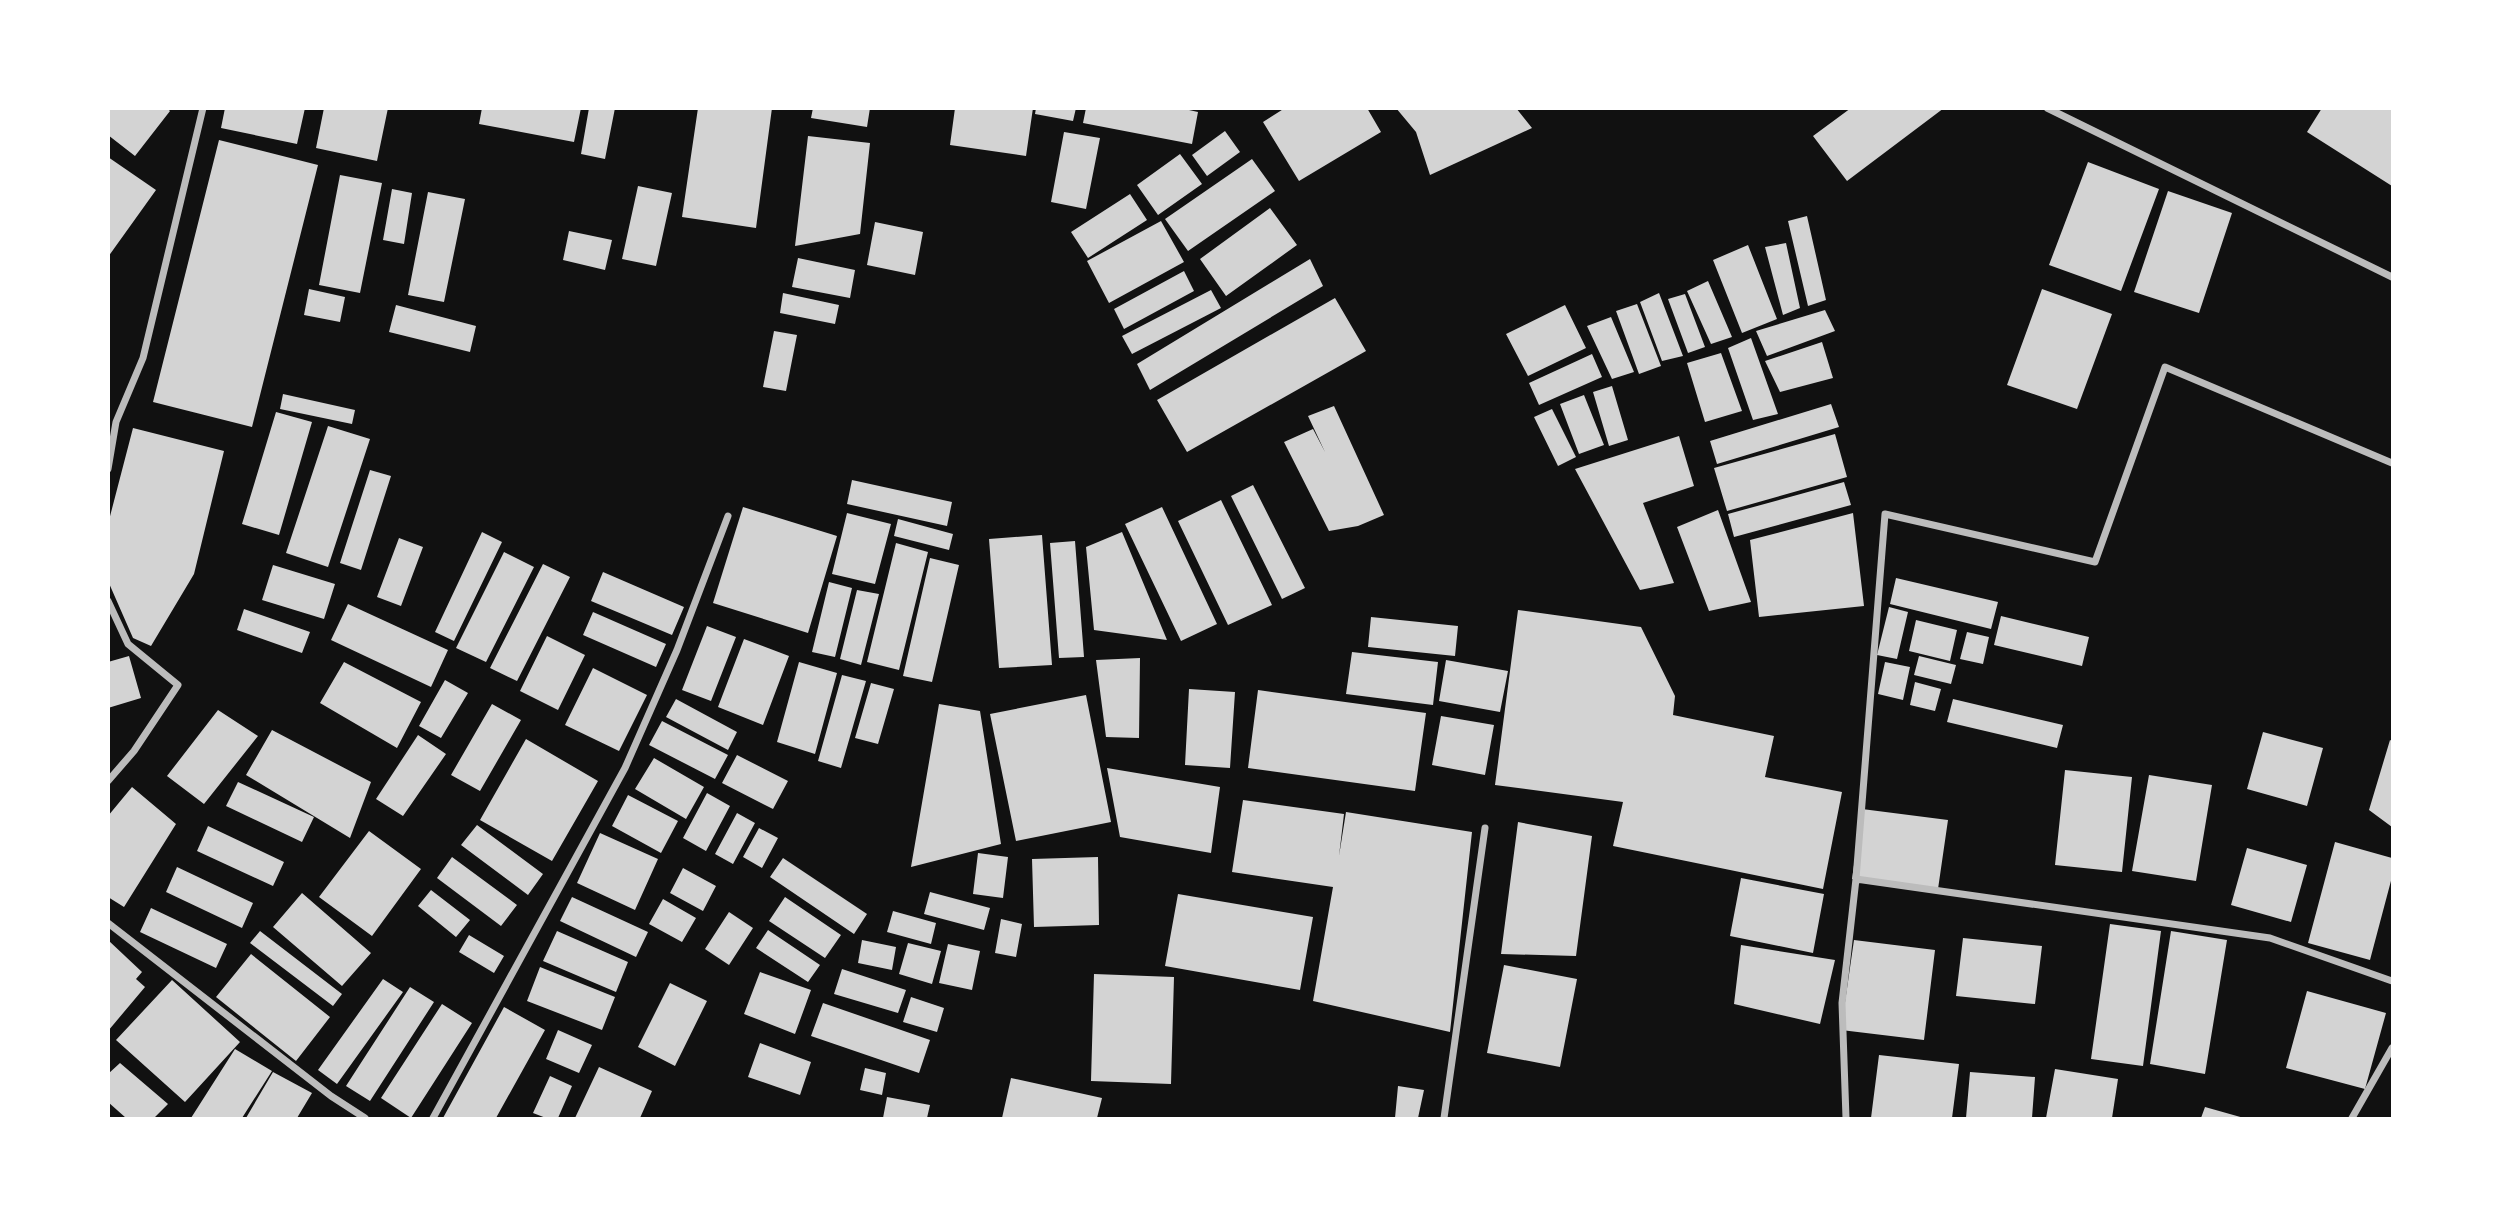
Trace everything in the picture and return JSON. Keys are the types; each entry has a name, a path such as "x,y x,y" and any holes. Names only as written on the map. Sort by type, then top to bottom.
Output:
{"street":[{"path":"108,469 116,422 143,358 203,108"},
{"path":"2047,108 2392,277"},
{"path":"1846,1118 1842,1003 1856,880 1885,514 2095,562 2165,366 2392,463"},
{"path":"433,1118 625,768 677,650 728,516"},
{"path":"108,601 128,644 178,685 134,751 108,781"},
{"path":"1444,1118 1485,828"},
{"path":"1856,880 2270,938 2392,981"},
{"path":"108,923 331,1096 365,1118"},
{"path":"2352,1118 2392,1048"}],"building":[{"path":"108,108 167,108 170,111 135,156 108,135"},
{"path":"225,108 305,108 297,144 221,128"},
{"path":"324,108 388,108 377,161 316,148"},
{"path":"482,108 581,108 574,142 479,124"},
{"path":"589,108 615,108 605,159 581,154"},
{"path":"698,108 772,108 756,228 682,217"},
{"path":"813,108 870,108 867,127 811,118"},
{"path":"955,108 1033,108 1026,156 950,145"},
{"path":"1036,108 1076,108 1073,121 1035,114"},
{"path":"1086,108 1180,108 1198,112 1192,144 1083,123"},
{"path":"1285,108 1367,108 1381,132 1299,181 1263,122"},
{"path":"1396,108 1516,108 1532,128 1430,175 1416,132"},
{"path":"1851,108 1944,108 1847,181 1813,136"},
{"path":"2322,108 2392,108 2392,186 2307,132"},
{"path":"1225,131 1240,152 1207,176 1192,155"},
{"path":"1064,132 1100,138 1086,209 1051,202"},
{"path":"808,136 870,143 860,234 795,246"},
{"path":"219,140 318,165 252,427 153,402"},
{"path":"1180,154 1202,184 1158,215 1137,185"},
{"path":"108,157 156,190 108,257"},
{"path":"1252,159 1275,191 1188,251 1165,219"},
{"path":"2088,162 2159,189 2121,291 2049,265"},
{"path":"340,175 382,183 360,293 319,285"},
{"path":"638,186 672,193 656,266 622,259"},
{"path":"392,189 412,193 404,244 383,240"},
{"path":"2168,191 2232,213 2199,313 2134,292"},
{"path":"428,192 465,199 444,302 408,295"},
{"path":"1130,194 1147,220 1088,258 1071,232"},
{"path":"1270,208 1297,245 1226,296 1200,259"},
{"path":"1807,216 1826,300 1808,306 1788,221"},
{"path":"1161,221 1184,262 1109,303 1087,261"},
{"path":"875,222 923,232 915,275 867,265"},
{"path":"569,231 612,240 605,270 563,260"},
{"path":"1786,243 1800,308 1783,315 1765,247"},
{"path":"1748,245 1777,319 1742,333 1713,260"},
{"path":"798,258 855,270 850,298 792,287"},
{"path":"1310,259 1323,286 1150,390 1137,364"},
{"path":"1184,271 1194,291 1124,329 1114,309"},
{"path":"1708,281 1732,337 1711,344 1687,291"},
{"path":"309,289 345,297 340,322 304,315"},
{"path":"2042,289 2112,314 2077,409 2007,385"},
{"path":"1211,290 1221,308 1132,354 1122,336"},
{"path":"783,293 839,305 835,324 780,313"},
{"path":"1659,293 1683,356 1662,361 1640,302"},
{"path":"1685,294 1705,347 1688,353 1668,299"},
{"path":"1335,298 1366,351 1187,452 1157,400"},
{"path":"1637,304 1661,366 1639,374 1616,311"},
{"path":"396,305 476,326 470,352 389,332"},
{"path":"1565,305 1586,348 1528,376 1506,334"},
{"path":"1825,310 1835,331 1767,356 1756,331"},
{"path":"1611,317 1634,372 1612,379 1587,326"},
{"path":"774,331 797,335 786,391 763,387"},
{"path":"1751,338 1778,414 1753,420 1728,348"},
{"path":"1822,342 1833,378 1780,392 1765,361"},
{"path":"1721,353 1742,411 1705,422 1687,363"},
{"path":"1592,354 1602,377 1539,405 1529,383"},
{"path":"1612,386 1628,440 1609,446 1593,392"},
{"path":"283,394 355,410 352,424 280,409"},
{"path":"1584,395 1604,445 1579,454 1560,404"},
{"path":"1831,404 1839,427 1717,464 1710,441"},
{"path":"1334,406 1384,515 1358,526 1329,531 1284,442 1313,429 1325,452 1308,416"},
{"path":"1552,409 1576,457 1558,466 1534,417"},
{"path":"276,412 312,422 279,535 242,524"},
{"path":"328,426 370,439 328,567 286,553"},
{"path":"133,428 224,451 194,574 151,646 133,638 108,581 108,524"},
{"path":"1835,434 1847,477 1727,511 1714,468"},
{"path":"1679,436 1694,486 1643,503 1674,583 1640,590 1575,469"},
{"path":"370,470 391,476 361,570 340,563"},
{"path":"852,480 952,502 947,526 847,504"},
{"path":"1844,482 1851,505 1734,537 1728,514"},
{"path":"1253,485 1305,588 1282,599 1231,496"},
{"path":"1221,500 1272,605 1228,625 1178,521"},
{"path":"743,507 837,536 808,633 713,603"},
{"path":"1162,507 1217,624 1181,641 1125,524"},
{"path":"1718,510 1751,602 1709,611 1677,527"},
{"path":"847,513 891,524 875,584 832,574"},
{"path":"1853,513 1864,606 1759,617 1750,540"},
{"path":"898,519 953,534 949,550 894,536"},
{"path":"482,532 502,542 454,641 435,632"},
{"path":"1122,532 1167,640 1094,630 1086,547"},
{"path":"1042,535 1052,665 999,668 989,539"},
{"path":"399,538 423,547 401,606 377,597"},
{"path":"1075,541 1084,657 1059,658 1050,543"},
{"path":"896,543 928,552 899,670 867,662"},
{"path":"504,552 534,567 486,662 456,648"},
{"path":"930,558 959,565 932,682 903,676"},
{"path":"543,564 570,577 517,681 490,668"},
{"path":"273,565 335,584 324,619 262,600"},
{"path":"603,572 684,607 672,635 591,601"},
{"path":"1896,578 1998,602 1991,629 1890,604"},
{"path":"829,582 852,588 835,657 812,652"},
{"path":"857,590 879,594 861,665 840,659"},
{"path":"348,604 448,650 431,687 331,640"},
{"path":"1889,607 1908,612 1897,659 1877,655"},
{"path":"244,609 310,632 302,653 237,630"},
{"path":"1518,610 1641,627 1675,696 1673,715 1774,736 1765,777 1842,792 1823,889 1613,846 1623,802 1495,785"},
{"path":"593,612 666,644 656,667 583,635"},
{"path":"2001,616 2089,637 2082,666 1994,645"},
{"path":"1371,617 1458,626 1455,656 1368,647"},
{"path":"1916,620 1957,630 1950,661 1909,651"},
{"path":"707,626 736,637 711,701 682,690"},
{"path":"1967,632 1989,637 1983,664 1960,659"},
{"path":"547,636 585,655 558,710 520,691"},
{"path":"744,639 789,656 763,725 718,707"},
{"path":"1352,652 1438,662 1433,705 1346,694"},
{"path":"129,656 141,698 108,708 108,662"},
{"path":"1919,656 1956,665 1951,684 1914,675"},
{"path":"1140,658 1139,738 1106,737 1096,660"},
{"path":"1446,660 1508,671 1500,712 1439,701"},
{"path":"344,662 421,702 397,748 320,703"},
{"path":"799,662 837,673 815,754 777,742"},
{"path":"1885,662 1910,667 1903,700 1878,694"},
{"path":"593,668 647,695 619,751 565,725"},
{"path":"842,675 866,681 841,768 818,761"},
{"path":"445,680 468,693 441,738 419,726"},
{"path":"1915,682 1941,689 1935,711 1910,705"},
{"path":"871,683 894,689 878,744 855,738"},
{"path":"1189,689 1235,692 1230,768 1185,765"},
{"path":"1258,690 1426,713 1415,791 1248,768"},
{"path":"1086,695 1111,822 1016,841 990,714"},
{"path":"676,699 737,732 728,750 666,717"},
{"path":"1953,699 2063,725 2057,748 1947,722"},
{"path":"492,704 521,720 480,791 451,775"},
{"path":"939,704 980,711 1001,844 911,867"},
{"path":"218,710 258,736 204,804 167,776"},
{"path":"1441,716 1494,725 1485,775 1432,765"},
{"path":"662,721 728,755 715,779 649,745"},
{"path":"272,730 371,782 350,838 246,775"},
{"path":"2263,732 2323,748 2307,806 2247,789"},
{"path":"418,735 446,754 403,816 376,799"},
{"path":"526,739 598,781 552,861 480,820"},
{"path":"2390,740 2392,741 2392,827 2369,810"},
{"path":"737,755 788,781 773,809 722,783"},
{"path":"654,758 704,787 686,819 635,789"},
{"path":"1107,768 1220,787 1211,853 1120,837"},
{"path":"2065,770 2132,777 2122,872 2055,865"},
{"path":"2149,775 2212,785 2196,881 2132,871"},
{"path":"238,782 314,817 302,842 226,806"},
{"path":"132,787 176,824 124,907 108,897 108,816"},
{"path":"707,793 730,806 706,851 683,838"},
{"path":"628,795 678,821 661,853 612,826"},
{"path":"1243,800 1344,814 1339,856 1346,812 1472,832 1450,1032 1313,1001 1333,887 1232,872"},
{"path":"1862,809 1948,820 1938,889 1852,879"},
{"path":"737,813 755,823 733,864 715,854"},
{"path":"1518,822 1592,836 1576,956 1501,954"},
{"path":"477,825 543,874 528,895 461,845"},
{"path":"208,826 284,862 273,886 197,851"},
{"path":"759,828 778,838 762,868 743,857"},
{"path":"369,831 421,869 372,936 319,897"},
{"path":"600,833 658,859 635,910 577,883"},
{"path":"2335,842 2392,858 2392,877 2370,960 2308,943"},
{"path":"2247,848 2307,865 2291,922 2231,905"},
{"path":"978,853 1008,857 1003,898 973,894"},
{"path":"452,857 517,905 501,926 437,878"},
{"path":"1098,857 1099,925 1034,927 1032,859"},
{"path":"783,858 867,914 854,934 770,877"},
{"path":"177,867 253,903 242,928 166,892"},
{"path":"683,868 716,886 703,911 670,893"},
{"path":"1741,878 1824,894 1813,953 1730,936"},
{"path":"431,890 470,920 456,937 418,906"},
{"path":"930,892 990,908 984,930 924,914"},
{"path":"302,893 371,953 342,986 273,927"},
{"path":"1178,894 1313,917 1300,990 1165,966"},
{"path":"572,897 648,932 636,957 560,921"},
{"path":"785,897 841,935 825,958 769,921"},
{"path":"663,899 696,918 682,942 649,924"},
{"path":"151,908 227,944 216,968 140,932"},
{"path":"893,911 936,923 931,944 887,932"},
{"path":"729,912 753,928 729,965 705,949"},
{"path":"1001,919 1022,924 1016,957 995,953"},
{"path":"2110,924 2161,931 2143,1066 2091,1059"},
{"path":"768,930 820,965 808,982 756,948"},
{"path":"260,931 342,994 333,1006 250,943"},
{"path":"557,931 628,962 616,992 543,961"},
{"path":"2171,931 2227,940 2205,1074 2150,1064"},
{"path":"469,935 504,956 494,973 459,952"},
{"path":"1963,938 2042,946 2035,1004 1956,996"},
{"path":"108,940 142,972 136,979 145,987 108,1031"},
{"path":"862,940 896,947 892,970 858,963"},
{"path":"1854,940 1935,950 1924,1040 1841,1030"},
{"path":"908,943 941,951 932,984 899,974"},
{"path":"948,944 980,951 972,990 939,983"},
{"path":"1741,945 1835,960 1820,1024 1734,1004"},
{"path":"251,954 330,1017 296,1061 216,997"},
{"path":"1504,965 1577,979 1560,1067 1487,1053"},
{"path":"540,967 615,997 602,1030 527,1001"},
{"path":"842,969 906,990 898,1013 834,994"},
{"path":"760,972 811,990 795,1034 744,1014"},
{"path":"1094,974 1174,977 1171,1084 1091,1081"},
{"path":"383,979 403,992 337,1084 318,1070"},
{"path":"172,980 240,1042 185,1102 116,1040"},
{"path":"670,983 707,1001 675,1066 638,1047"},
{"path":"410,987 434,1002 370,1101 346,1086"},
{"path":"2307,991 2386,1013 2365,1089 2286,1068"},
{"path":"911,997 944,1008 937,1032 903,1022"},
{"path":"823,1003 930,1040 919,1073 811,1036"},
{"path":"442,1004 472,1023 411,1118 381,1098"},
{"path":"504,1007 545,1030 496,1118 443,1118"},
{"path":"558,1030 592,1045 579,1073 546,1059"},
{"path":"760,1043 811,1062 800,1095 748,1077"},
{"path":"235,1049 272,1071 242,1118 191,1118"},
{"path":"1879,1055 1959,1064 1952,1118 1871,1118"},
{"path":"120,1063 168,1104 154,1118 126,1118 108,1102 108,1074"},
{"path":"599,1067 652,1091 640,1118 575,1118"},
{"path":"865,1068 886,1073 882,1095 860,1090"},
{"path":"2055,1069 2118,1079 2112,1118 2046,1118"},
{"path":"273,1072 312,1093 297,1118 246,1118"},
{"path":"1970,1072 2035,1077 2032,1118 1966,1118"},
{"path":"550,1076 572,1086 558,1118 546,1118 533,1113"},
{"path":"1011,1078 1102,1098 1097,1118 1002,1118"},
{"path":"1398,1086 1424,1090 1418,1118 1395,1118"},
{"path":"887,1097 930,1105 927,1118 883,1118"},
{"path":"2205,1107 2244,1118 2201,1118"}]}
